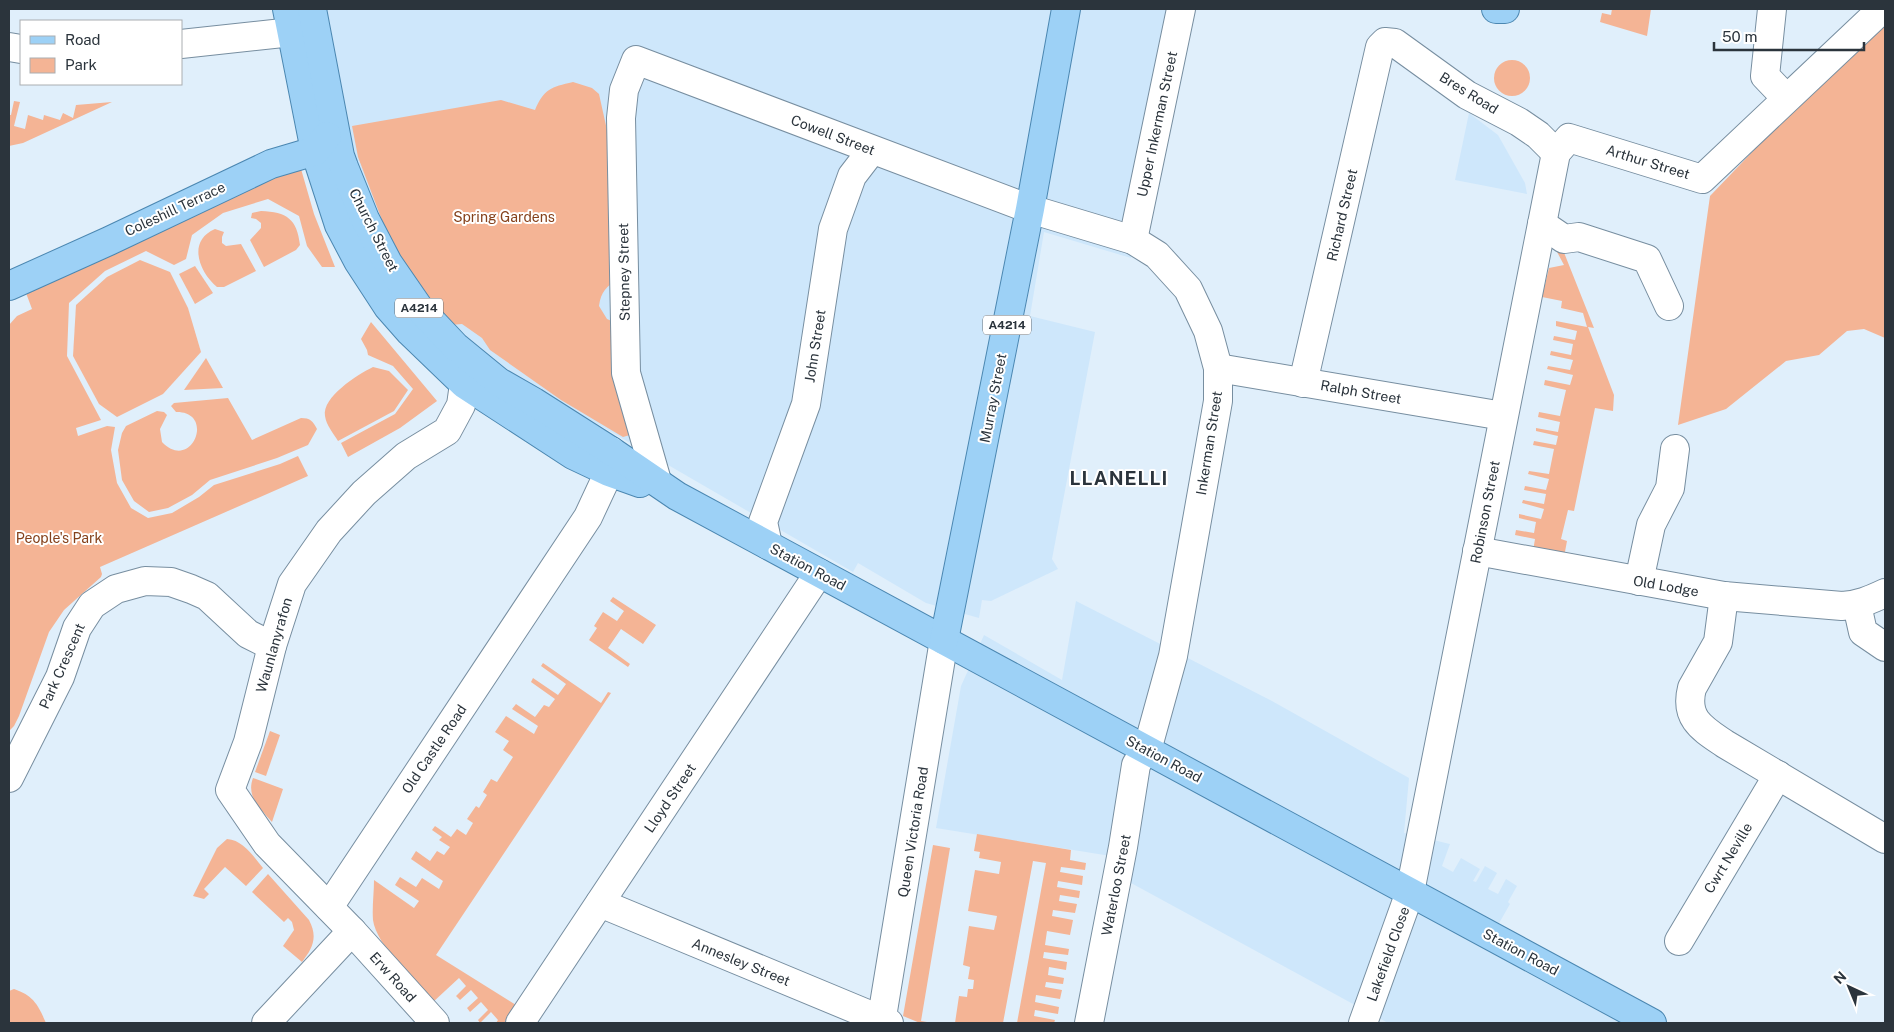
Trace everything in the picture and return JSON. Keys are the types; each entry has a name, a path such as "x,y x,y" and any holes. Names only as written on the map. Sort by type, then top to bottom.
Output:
{"main road":[{"name":"Church Street","path":"312,9 334,127 344,167 365,219 388,263 419,308 455,346 499,382 534,402 610,461"},
{"name":"Murray Street","path":"944,640 1030,209 1066,9"},
{"path":"1496,9 1505,9"},
{"name":"Church Street","path":"290,20 315,151 338,225 388,307 410,332 464,384"},
{"path":"315,151 334,127"},
{"name":"Coleshill Terrace","path":"9,286 271,164 315,151"},
{"name":"A4214","path":"464,384 573,455 610,461 667,489"},
{"name":"Station Road","path":"667,489 1410,892 1618,1015 1652,1023"}],"street":[{"name":"Upper Inkerman Street","path":"1133,240 1181,9"},
{"path":"1772,9 1765,76 1786,98 1882,9"},
{"path":"182,44 290,20"},
{"name":"Bres Road","path":"1380,47 1385,42 1395,43 1467,95 1519,122 1538,135 1562,145"},
{"name":"Richard Street","path":"1303,383 1380,47"},
{"name":"Cowell Street","path":"636,60 1030,209"},
{"name":"Stepney Street","path":"636,60 624,90 620,118 626,373 667,489"},
{"name":"Arthur Street","path":"1562,145 1702,179 1786,98"},
{"name":"Robinson Street","path":"1410,892 1542,224 1562,145"},
{"name":"John Street","path":"768,545 763,522 806,404 834,229 852,176 872,150"},
{"name":"Inkerman Street","path":"1030,209 1133,240 1157,255 1188,289 1208,331 1218,368 1218,401 1173,656 1146,749"},
{"path":"1542,224 1564,239 1579,237 1647,259 1669,306"},
{"name":"Ralph Street","path":"1218,368 1504,416"},
{"name":"Waunlanyrafon","path":"329,907 267,844 230,790 248,742 272,646 292,584 329,531 364,493 406,456 447,431 461,405 464,384"},
{"path":"1639,581 1651,525 1670,488 1675,449"},
{"name":"Old Castle Road","path":"329,907 588,517 610,461"},
{"name":"Old Lodge","path":"1477,551 1724,596 1842,606 1870,602 1885,593"},
{"name":"Lloyd Street","path":"520,1023 819,572"},
{"name":"Park Crescent","path":"9,778 60,677 77,628 92,605 116,588 145,581 171,582 191,589 206,596 248,634 272,646"},
{"path":"1724,596 1718,642 1692,688 1690,696 1692,713 1700,726 1885,839"},
{"path":"1857,605 1863,632 1885,647"},
{"name":"Queen Victoria Road","path":"884,1022 944,640"},
{"name":"Waterloo Street","path":"1089,1023 1124,847 1136,765 1146,749"},
{"name":"Cwrt Neville","path":"1679,941 1778,775"},
{"name":"Lakefield Close","path":"1364,1019 1410,892"},
{"name":"Annesley Street","path":"600,903 884,1022"},
{"path":"266,1023 352,930 329,907"},
{"name":"Erw Road","path":"352,930 435,1023"}],"shaded area":[{"path":"321,9 1193,9 1131,258 1044,232 1030,316 1095,332 1052,559 1058,569 991,601 982,600 979,618 926,603 858,563 853,572 478,355 392,256 354,157"},
{"path":"1469,113 1498,135 1525,183 1527,194 1455,180"},
{"path":"1076,601 1272,701 1409,778 1404,833 1450,844 1442,866 1453,872 1461,858 1480,869 1473,881 1476,882 1485,866 1497,873 1488,889 1498,894 1506,879 1517,886 1508,902 1510,904 1498,925 1667,1023 1388,1023 1120,877 1123,858 936,828 961,686 984,635 1062,680"}],"green space":[{"path":"1612,9 1651,9 1647,36 1600,22 1602,13 1611,15"},
{"path":"1885,19 1885,338 1864,329 1847,331 1819,355 1786,361 1726,409 1678,425 1710,196 1831,70"},
{"path":"1512,60 1524,66 1530,78 1524,90 1512,96 1500,90 1494,78 1500,66"},
{"name":"Spring Gardens","path":"573,82 592,88 599,94 607,130 619,279 605,290 599,306 607,319 623,326 630,435 623,437 561,400 490,350 482,338 462,324 450,325 396,257 358,157 352,126 501,100 535,110 542,97 549,90"},
{"path":"14,101 20,102 14,126 25,129 28,115 43,120 44,115 60,120 63,113 73,118 76,105 112,102 23,143 9,146 9,115 11,115"},
{"name":"People's Park","path":"299,162 314,214 335,267 322,267 307,246 299,216 268,199 223,213 192,235 186,259 174,265 146,251 105,271 69,303 67,356 101,420 76,428 78,436 107,426 115,427 111,450 117,483 131,508 148,518 172,513 199,497 214,485 280,464 298,456 308,476 100,567 101,577 64,610 49,632 19,716 9,731 9,325 17,316 32,309 26,293"},
{"path":"261,211 278,213 289,219 299,236 300,245 296,250 264,267 250,240 261,228 261,223 251,218 252,213"},
{"path":"215,229 224,232 222,243 226,246 241,244 256,271 224,287 217,287 211,281 201,265 199,257 201,241 206,234"},
{"path":"1556,250 1563,250 1594,328 1588,327 1614,395 1613,411 1595,408 1574,511 1568,510 1561,539 1567,541 1564,557 1533,551 1535,539 1515,535 1516,530 1534,533 1536,522 1519,518 1519,514 1541,519 1544,509 1522,503 1523,500 1544,504 1546,494 1524,490 1525,486 1546,490 1549,479 1528,474 1529,471 1549,474 1554,449 1533,445 1534,441 1556,445 1558,436 1536,431 1536,428 1558,432 1560,422 1538,417 1539,412 1560,416 1566,390 1544,385 1545,380 1570,385 1573,375 1547,369 1548,366 1570,370 1573,360 1550,355 1551,351 1571,355 1573,344 1553,340 1554,336 1575,340 1577,331 1556,326 1556,321 1587,327 1583,313 1561,308 1562,301 1542,297 1549,268 1564,265"},
{"path":"140,260 170,272 188,308 201,352 163,394 117,417 99,404 73,356 76,305 107,277"},
{"path":"195,266 213,293 195,304 179,274"},
{"path":"371,322 437,401 400,428 348,457 341,443 395,414 413,389 393,366 368,355 361,339"},
{"path":"206,358 223,388 184,390"},
{"path":"373,367 389,371 408,390 394,411 338,441 328,426 325,416 329,401 342,387"},
{"path":"228,398 252,440 301,418 311,420 317,429 308,445 277,458 210,480 192,495 168,508 149,512 134,501 122,480 118,450 122,433 126,426 157,411 164,412 167,415 160,429 162,442 173,450 182,450 190,446 195,438 197,429 195,421 188,414 176,412 171,406 174,403"},
{"path":"613,597 656,625 643,644 621,629 608,648 630,664 628,667 589,640 597,628 594,626 603,612 617,621 624,611 610,601"},
{"path":"543,663 601,703 608,692 611,693 436,955 516,1005 504,1023 496,1023 498,1020 491,1012 480,1023 478,1020 488,1010 481,1002 470,1012 467,1008 478,998 471,990 460,1000 456,996 466,986 459,978 432,1003 389,952 376,930 373,920 374,880 414,908 419,901 395,885 400,877 416,887 422,878 439,889 443,881 411,859 416,851 430,861 437,851 444,855 450,847 439,840 442,837 432,830 435,826 451,837 457,829 466,835 473,823 467,819 476,806 479,808 487,795 483,792 491,779 497,782 513,757 503,750 509,741 495,732 506,716 534,734 538,726 512,709 516,704 535,717 544,705 549,707 555,699 531,682 533,678 558,695 566,684 541,666"},
{"path":"270,731 280,735 266,776 255,772"},
{"path":"253,778 283,789 272,822 255,802 251,791"},
{"path":"977,834 1071,850 1070,860 1086,863 1085,870 1061,867 1060,872 1083,876 1082,885 1058,881 1057,887 1080,891 1079,898 1060,895 1059,901 1077,904 1075,913 1053,910 1052,916 1073,920 1070,935 1047,931 1045,945 1069,949 1068,955 1044,952 1043,958 1067,962 1066,970 1049,967 1048,975 1064,978 1063,984 1046,982 1045,987 1062,990 1060,999 1036,995 1035,1002 1059,1007 1058,1014 1035,1010 1034,1016 1055,1020 1054,1023 1017,1023 1046,863 1033,861 1003,1023 955,1023 959,996 967,997 968,989 973,989 974,980 968,979 970,967 963,965 969,926 994,930 997,916 968,911 975,870 999,874 1001,862 979,858 980,852 974,851"},
{"path":"227,839 243,845 263,868 246,886 225,867 204,889 209,894 204,899 193,896 217,848"},
{"path":"933,845 950,848 921,1021 933,1023 920,1023 903,1016"},
{"path":"268,874 309,920 312,926 313,942 302,962 283,946 294,930 292,922 288,918 284,922 252,892"},
{"path":"14,989 31,998 46,1023 9,1023 9,991"}],"district":[{"name":"LLANELLI","path":"1119,478"}]}
